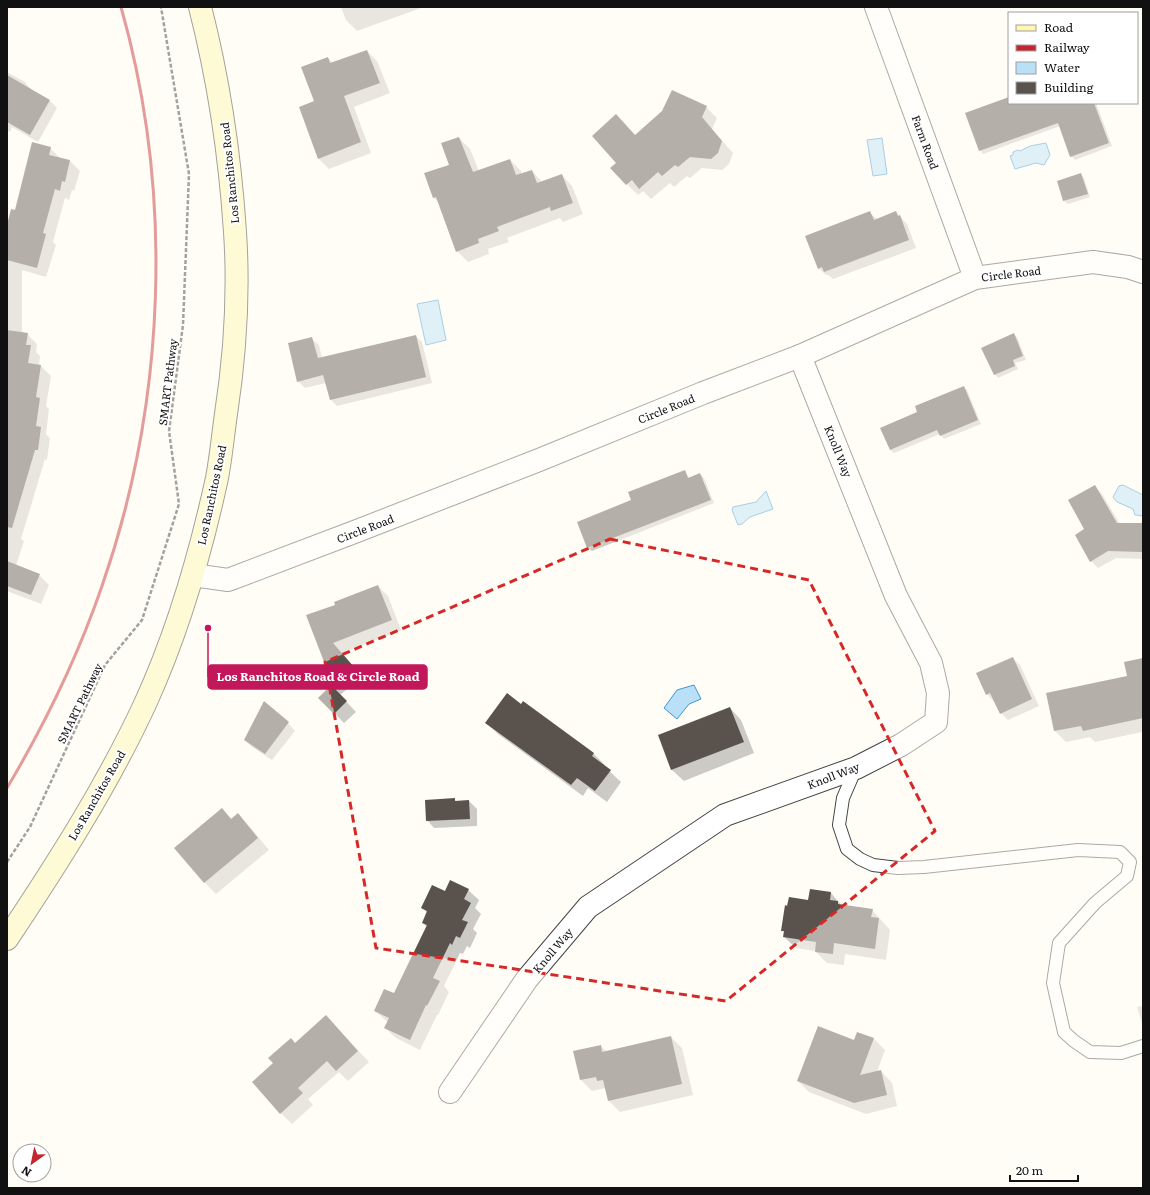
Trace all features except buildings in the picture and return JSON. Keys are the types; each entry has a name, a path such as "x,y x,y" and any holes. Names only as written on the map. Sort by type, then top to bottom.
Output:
{"main road":[{"name":"Los Ranchitos Road","path":"7,939 71,839 114,766 144,706 180,617 193,575 217,476 232,373 236,302 235,234 225,132 211,50 200,7"}],"street":[{"name":"Farm Road","path":"876,7 975,278"},
{"name":"Circle Road","path":"193,575 228,580 532,463 703,393 800,356 975,278 1093,262 1128,267 1143,272"},
{"name":"Knoll Way","path":"450,1092 527,979 588,907 725,815 856,768 901,745 936,722 938,693 931,663 896,596 800,356"}],"lane":[{"path":"856,768 843,798 839,825 847,849 860,859 872,865 898,868 924,867 1078,850 1120,852 1130,862 1127,876 1095,903 1059,943 1053,983 1064,1032 1074,1041 1090,1052 1106,1054 1121,1052 1143,1046"}],"path":[{"name":"SMART Pathway","path":"7,862 30,826 105,665 142,620 179,504 169,431 182,325 189,174 161,7"}],"highlighted area":[{"path":"610,539 809,580 935,831 726,1001 376,948 325,662"}],"water":[{"path":"882,138 887,174 873,176 867,140"},
{"path":"1046,143 1050,155 1044,165 1036,163 1015,169 1010,156 1013,155 1013,152 1018,150 1020,151 1030,146"},
{"path":"438,300 446,340 426,345 417,304"},
{"path":"1123,485 1143,495 1143,516 1135,515 1133,509 1117,502 1113,497 1119,486"},
{"path":"766,491 773,509 750,517 742,524 738,525 732,510 733,507 756,502"},
{"path":"694,685 701,699 689,704 677,719 664,708 677,690"}],"railway":[{"path":"7,788 60,689 93,612 102,586 123,516 139,444 150,371 155,298 155,224 149,150 138,78 121,7"}],"place":[{"name":"Los Ranchitos Road & Circle Road","path":"208,628"}]}
